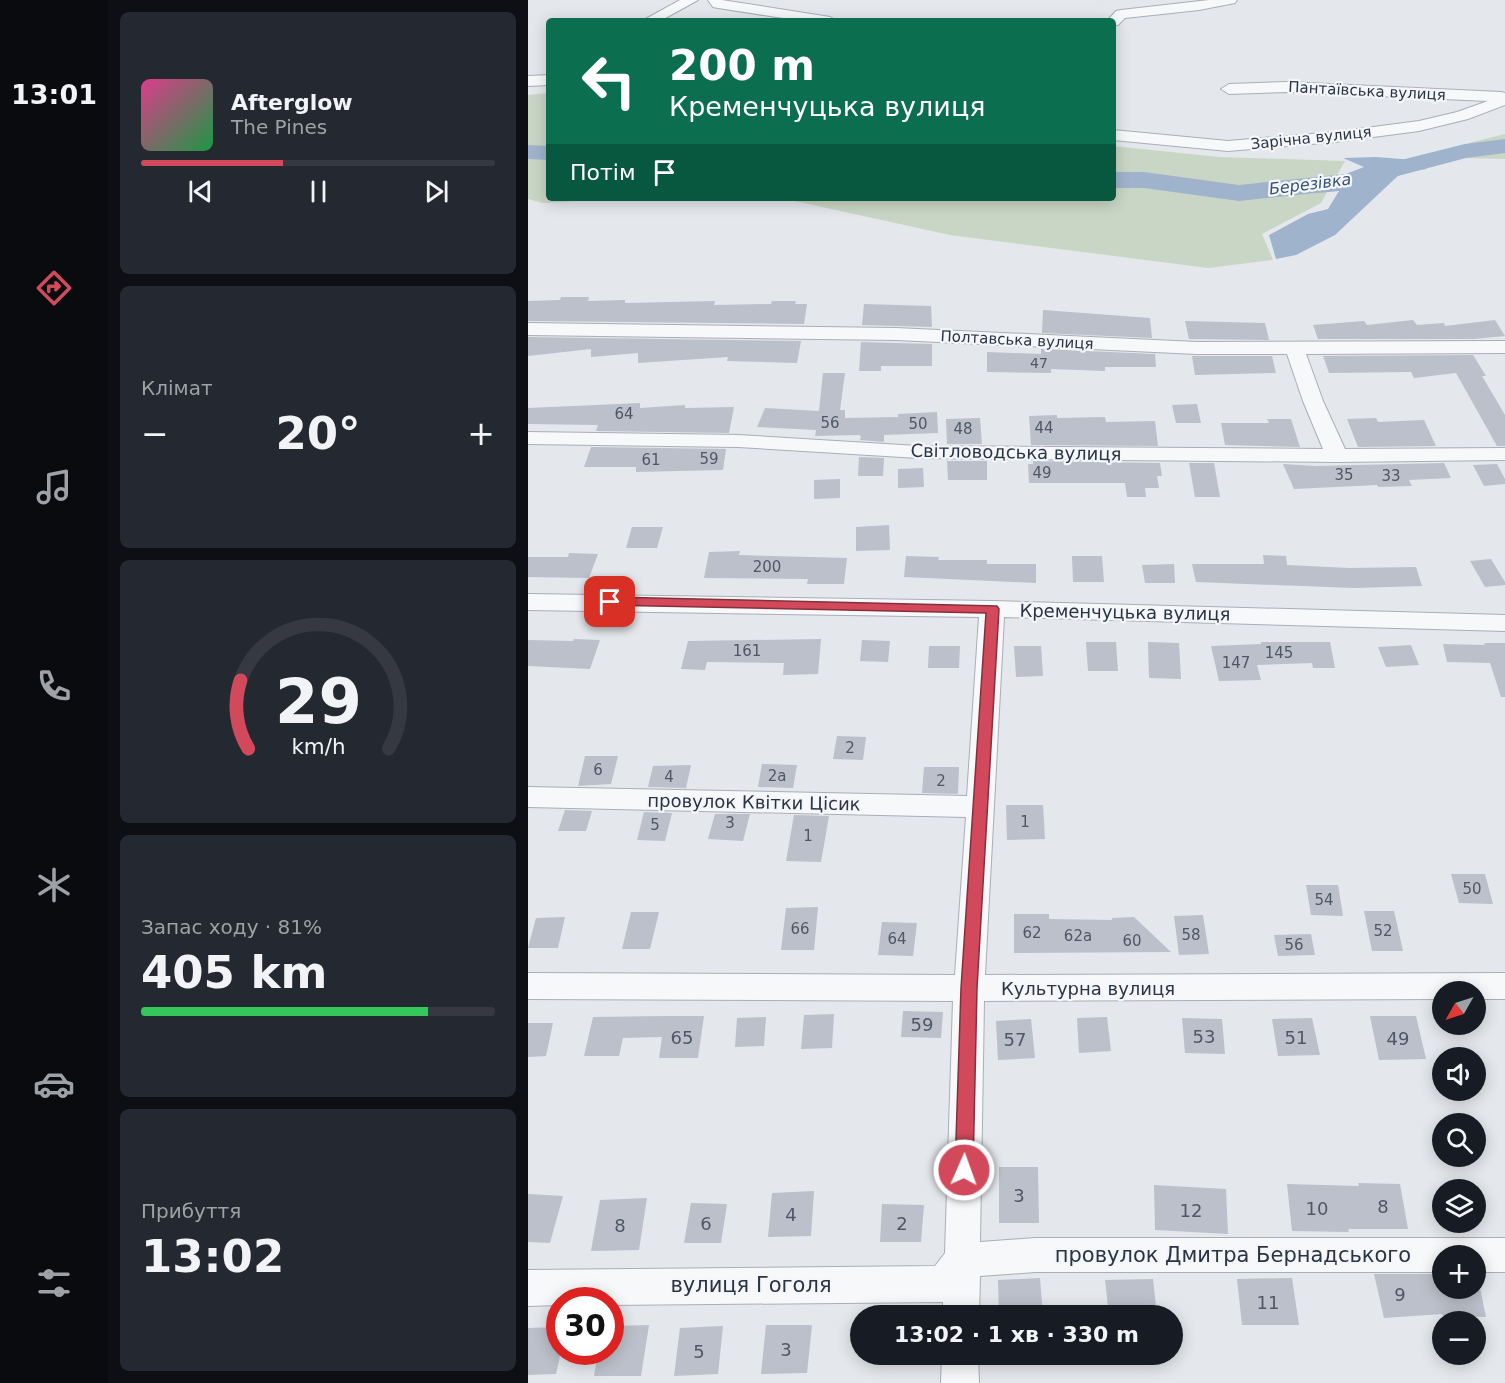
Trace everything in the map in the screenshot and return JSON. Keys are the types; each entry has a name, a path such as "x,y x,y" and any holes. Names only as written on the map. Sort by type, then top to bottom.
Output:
{"street":[{"path":"655,18 691,0"},
{"path":"715,0 718,4 810,18"},
{"path":"1116,19 1121,14 1199,6 1230,0"},
{"path":"528,81 546,80"},
{"name":"Пантаївська вулиця","path":"1229,89 1287,87 1505,99"},
{"name":"Зарічна вулиця","path":"1116,135 1228,146 1275,142 1419,126 1462,116 1505,99"},
{"name":"Полтавська вулиця","path":"528,329 896,334 1197,348 1505,347"},
{"path":"1296,349 1313,401 1337,456"},
{"name":"Світловодська вулиця","path":"528,438 738,441 918,452 1337,456 1505,454"},
{"name":"Кременчуцька вулиця","path":"528,602 992,609 1505,623"},
{"path":"960,1305 969,988 992,609"},
{"name":"провулок Квітки Цісик","path":"528,797 980,807"},
{"name":"Культурна вулиця","path":"528,986 969,988 1505,986"},
{"name":"провулок Дмитра Бернадського","path":"961,1260 1035,1255 1505,1255"},
{"name":"вулиця Гоголя","path":"528,1288 944,1284 961,1260"},
{"path":"960,1365 960,1383"}],"green space":[{"path":"546,93 546,201 576,201 543,203 528,199 528,95"},
{"path":"1505,134 1505,159 1465,158 1469,143"},
{"path":"1116,146 1219,157 1345,161 1321,203 1262,234 1273,260 1208,268 950,235 795,201 1116,201"}],"water":[{"path":"1376,157 1428,161 1426,169 1401,173 1335,235 1296,255 1276,259 1269,235 1308,214 1328,209 1339,191 1316,193 1286,188 1346,174 1364,167 1343,158"}],"building":[{"path":"561,297 589,297 588,301 625,300 625,303 715,301 714,305 796,301 795,304 807,304 804,324 528,321 528,301 560,300"},
{"path":"864,304 931,306 932,327 862,325"},
{"path":"1043,310 1150,318 1152,338 1042,333"},
{"path":"1413,320 1417,325 1444,323 1445,326 1495,320 1505,336 1474,339 1318,339 1313,325 1364,321 1367,325"},
{"path":"1185,321 1265,323 1269,340 1189,339"},
{"path":"528,337 801,341 797,363 727,361 728,357 638,363 638,353 591,357 591,349 528,356"},
{"path":"861,342 932,344 932,366 881,366 881,371 859,371"},
{"path":"1041,349 1155,354 1156,367 1105,367 1105,371 1051,369 1051,373 987,372 987,352 1041,354"},
{"path":"1473,355 1486,376 1482,376 1505,415 1505,446 1497,446 1456,373 1414,378 1411,372 1329,373 1323,356"},
{"path":"1192,356 1272,356 1276,373 1195,375"},
{"path":"823,373 845,373 840,410 845,410 845,418 898,417 898,414 937,412 938,433 884,435 884,442 860,440 861,436 858,435 815,436 816,430 757,427 765,408 819,411"},
{"path":"640,403 640,408 685,405 685,408 734,407 729,433 596,431 598,425 528,424 528,408"},
{"path":"1197,404 1201,423 1176,423 1172,405"},
{"path":"1057,415 1057,418 1105,417 1106,422 1155,421 1158,446 1031,445 1029,416"},
{"path":"980,418 982,444 947,444 946,419"},
{"path":"1376,418 1378,422 1424,420 1436,446 1358,447 1347,419"},
{"path":"1267,419 1291,419 1300,447 1225,445 1221,423 1269,423"},
{"path":"591,447 726,449 723,470 636,472 636,467 584,467"},
{"path":"859,457 884,458 883,476 858,476"},
{"path":"947,461 987,461 987,480 948,480"},
{"path":"1033,461 1160,463 1162,476 1157,476 1159,488 1145,488 1146,497 1127,497 1125,483 1029,483 1028,464 1033,464"},
{"path":"1189,463 1214,463 1220,497 1195,497"},
{"path":"1444,463 1451,478 1409,480 1412,486 1378,487 1377,485 1294,489 1283,464 1316,466"},
{"path":"1497,464 1505,479 1505,484 1484,486 1473,465"},
{"path":"923,468 924,487 898,488 898,469"},
{"path":"840,479 840,498 814,499 814,480"},
{"path":"889,525 890,550 856,551 856,527"},
{"path":"632,527 663,527 657,548 626,548"},
{"path":"740,551 739,555 847,558 844,584 807,584 808,579 704,578 709,552"},
{"path":"569,553 598,554 589,578 528,577 528,557 568,557"},
{"path":"1263,555 1286,556 1287,565 1350,568 1416,567 1422,586 1354,588 1196,582 1192,564 1264,564"},
{"path":"906,556 939,557 938,560 987,560 987,564 1036,564 1036,583 904,577"},
{"path":"1072,556 1102,556 1104,582 1073,582"},
{"path":"1491,559 1505,585 1485,587 1470,561"},
{"path":"1174,564 1175,583 1145,583 1142,565"},
{"path":"574,639 600,640 590,669 528,666 528,640 573,641"},
{"path":"821,639 818,674 783,675 784,663 707,662 705,670 681,669 688,641"},
{"path":"862,640 890,641 888,662 860,661"},
{"path":"1086,642 1116,642 1118,671 1088,671"},
{"path":"1148,642 1179,643 1181,679 1149,678"},
{"path":"1261,642 1330,642 1335,668 1313,668 1312,663 1257,665 1261,680 1219,681 1211,646 1261,644"},
{"path":"1484,643 1505,643 1505,697 1501,697 1490,663 1447,662 1443,644 1485,645"},
{"path":"1411,645 1419,665 1386,667 1378,647"},
{"path":"929,646 960,646 959,668 928,668"},
{"path":"1014,646 1041,646 1043,676 1016,677"},
{"path":"837,736 866,737 863,760 833,759"},
{"path":"585,756 618,756 611,784 578,786"},
{"path":"762,764 797,765 793,788 758,787"},
{"path":"691,765 686,788 648,787 653,766"},
{"path":"924,767 959,767 958,794 922,793"},
{"path":"1006,805 1043,805 1045,839 1007,840"},
{"path":"565,810 592,811 586,831 558,831"},
{"path":"644,812 672,813 665,841 637,840"},
{"path":"715,814 750,814 743,841 708,839"},
{"path":"794,815 829,816 821,862 786,861"},
{"path":"1451,874 1485,874 1493,904 1459,903"},
{"path":"1306,885 1338,885 1343,916 1311,915"},
{"path":"818,907 814,950 781,950 786,908"},
{"path":"1364,911 1394,911 1403,951 1372,951"},
{"path":"631,912 659,912 650,949 622,949"},
{"path":"1014,914 1049,914 1049,919 1112,920 1112,918 1134,917 1171,952 1014,953"},
{"path":"1203,915 1209,954 1179,955 1174,916"},
{"path":"565,917 558,948 528,948 536,918"},
{"path":"882,922 917,923 913,956 878,955"},
{"path":"1311,934 1315,955 1278,956 1274,935"},
{"path":"903,1011 943,1012 941,1038 901,1037"},
{"path":"834,1014 832,1048 801,1049 804,1015"},
{"path":"704,1016 698,1058 659,1058 662,1037 623,1038 619,1056 584,1056 593,1017"},
{"path":"1370,1016 1416,1016 1426,1059 1379,1060"},
{"path":"766,1017 764,1046 735,1047 737,1018"},
{"path":"1107,1017 1111,1051 1079,1053 1077,1018"},
{"path":"1182,1018 1222,1019 1225,1054 1185,1053"},
{"path":"1312,1018 1320,1055 1278,1056 1272,1019"},
{"path":"1031,1019 1035,1058 998,1060 996,1021"},
{"path":"528,1023 553,1023 546,1056 528,1057"},
{"path":"999,1167 1038,1167 1039,1223 999,1223"},
{"path":"1358,1183 1400,1184 1408,1229 1348,1229 1349,1232 1292,1231 1287,1184 1359,1186"},
{"path":"1154,1185 1226,1189 1228,1234 1155,1230"},
{"path":"814,1191 811,1236 768,1237 772,1193"},
{"path":"528,1194 563,1196 550,1243 528,1242"},
{"path":"647,1198 639,1250 591,1251 600,1200"},
{"path":"691,1203 727,1204 721,1243 684,1243"},
{"path":"882,1204 924,1205 921,1242 880,1242"},
{"path":"1374,1274 1432,1274 1432,1299 1482,1299 1485,1311 1432,1311 1432,1315 1384,1318"},
{"path":"1040,1278 1042,1305 999,1305 998,1280"},
{"path":"1292,1278 1299,1325 1242,1325 1237,1279"},
{"path":"1153,1279 1156,1305 1108,1305 1105,1280"},
{"path":"649,1325 641,1376 594,1376 596,1365 624,1365 624,1326"},
{"path":"766,1325 812,1325 807,1373 761,1374"},
{"path":"723,1326 718,1374 674,1376 680,1328"},
{"path":"546,1327 546,1365 558,1365 556,1374 528,1375 528,1328"}],"waterway":[{"name":"Березівка","path":"1116,180 1144,180 1239,193 1345,182 1465,151 1505,146"},
{"name":"Березівка","path":"528,152 546,153"}],"route":[{"path":"610,602 992,609 969,988 964,1170"}]}
